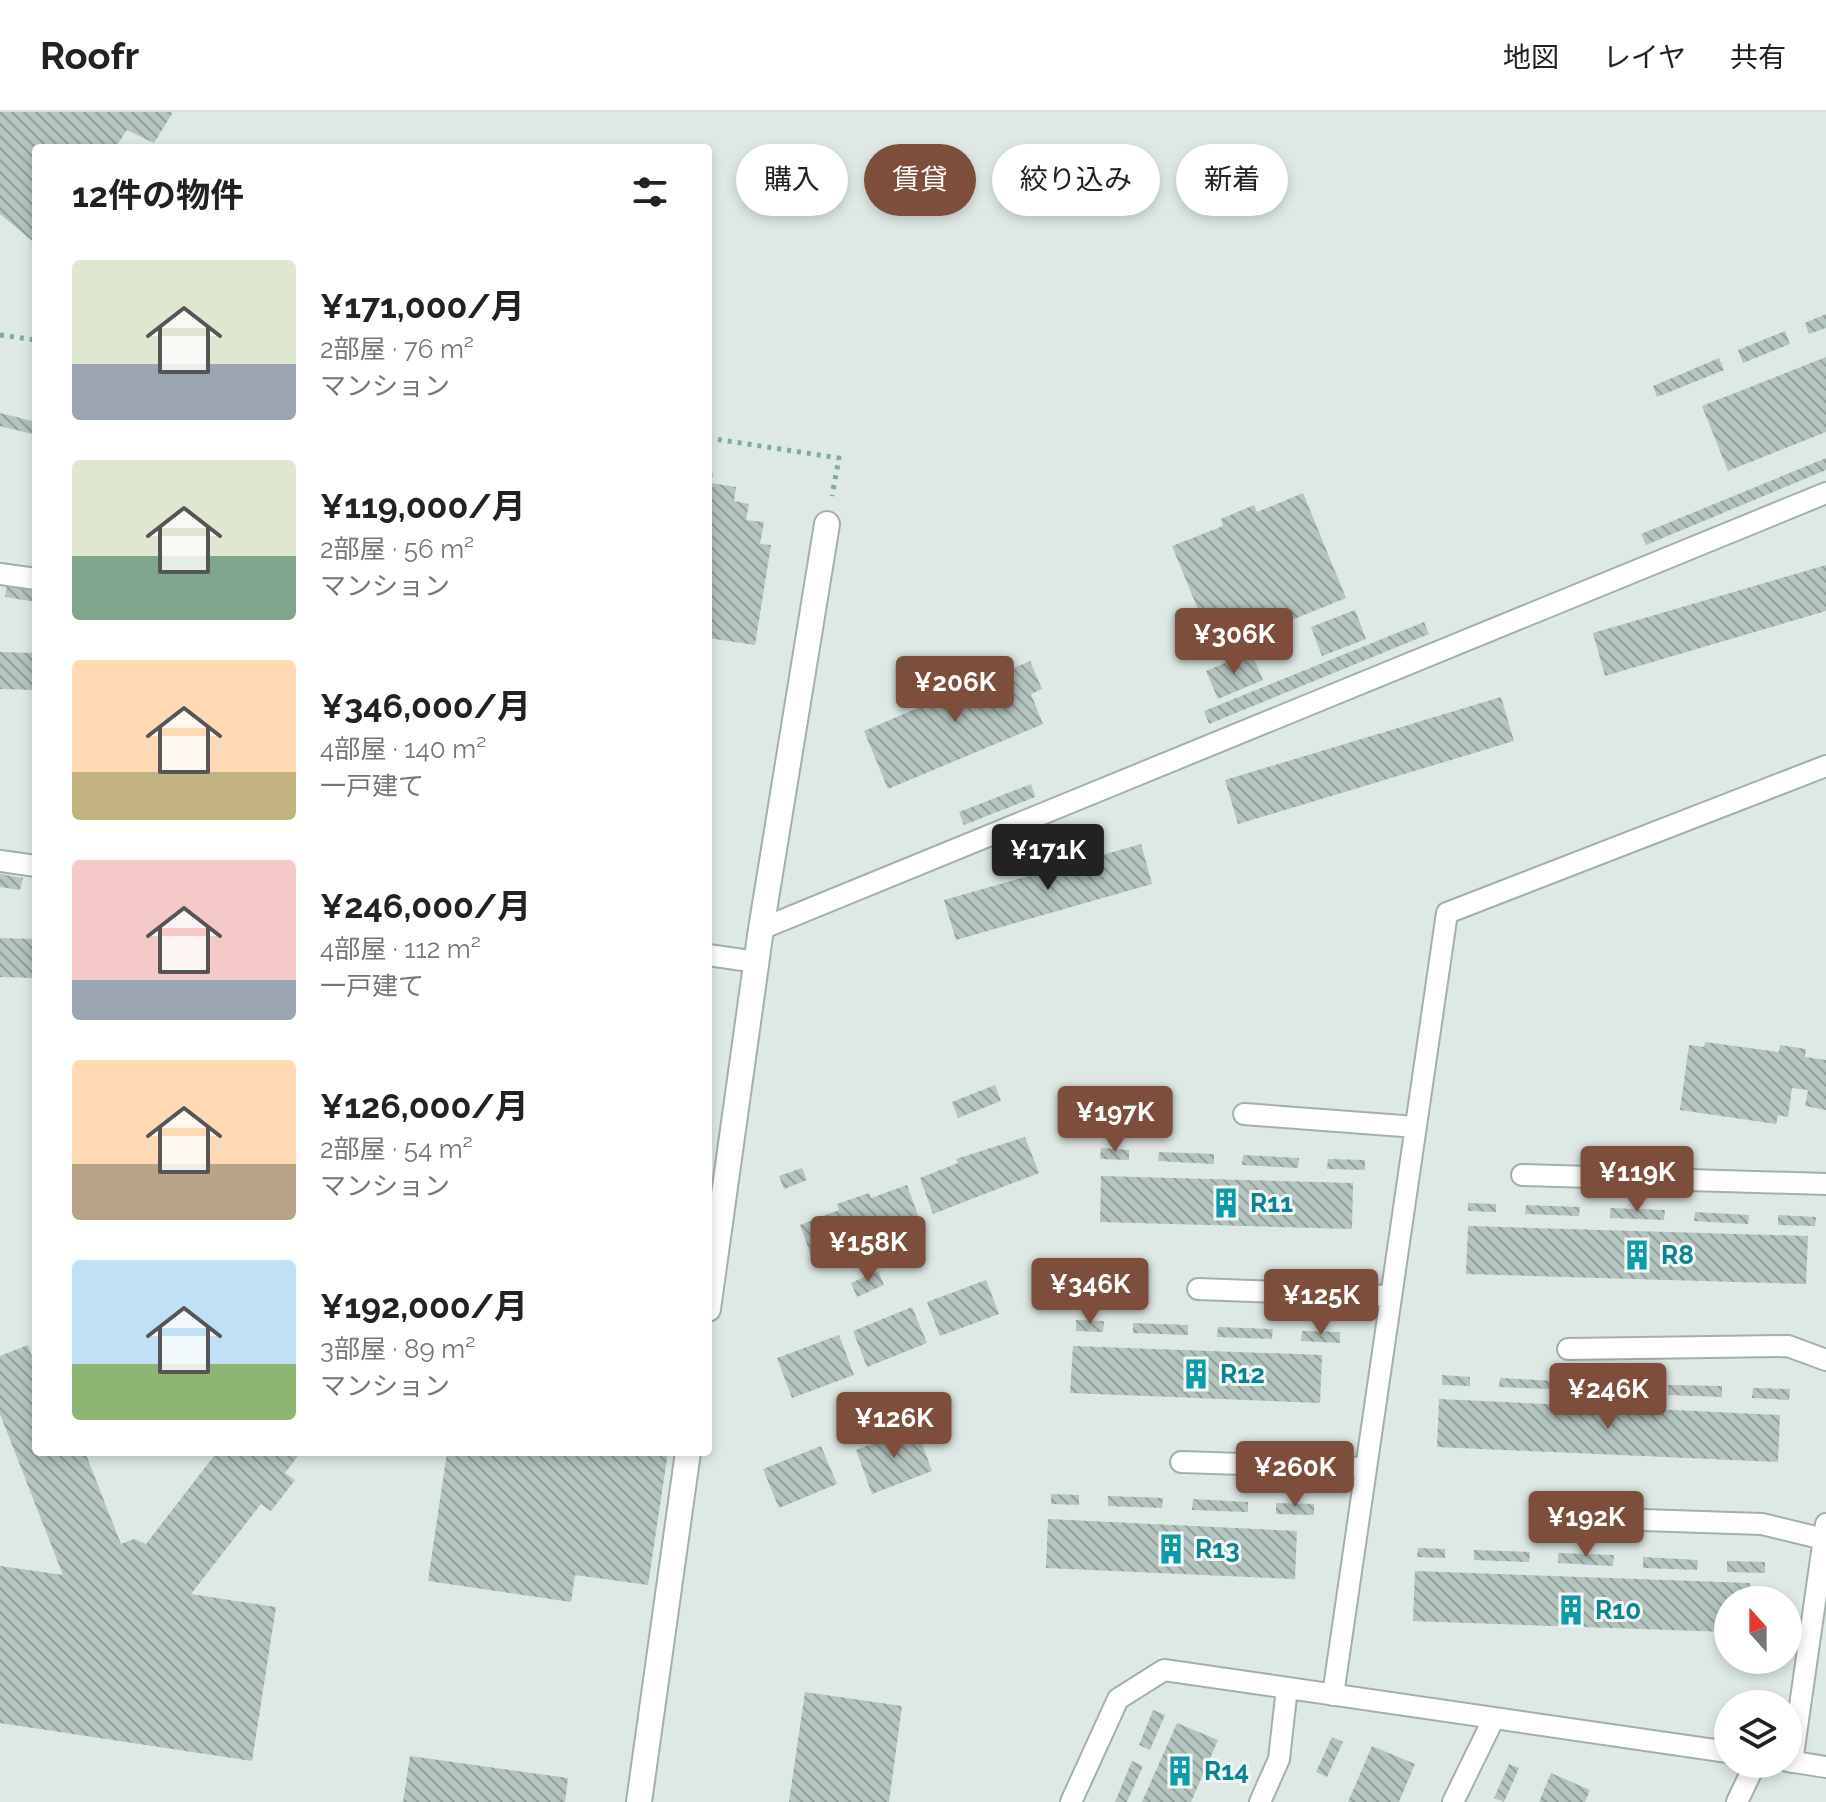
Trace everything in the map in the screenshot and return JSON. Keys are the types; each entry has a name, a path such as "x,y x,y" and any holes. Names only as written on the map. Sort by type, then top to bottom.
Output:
{"street":[{"path":"712,1281 761,929 827,524"},
{"path":"639,1802 687,1456"}],"lane":[{"path":"761,929 1826,493"},
{"path":"0,574 32,578"},
{"path":"1333,1695 1447,913 1826,766"},
{"path":"0,861 32,865"},
{"path":"712,956 757,962"},
{"path":"1244,1114 1416,1127"},
{"path":"1522,1175 1826,1184"},
{"path":"1198,1289 1391,1296"},
{"path":"1568,1349 1788,1346 1826,1360"},
{"path":"1181,1462 1366,1468"},
{"path":"1553,1517 1762,1524 1825,1531 1821,1593 1802,1696"},
{"path":"1071,1802 1118,1699 1164,1670 1714,1750"},
{"path":"1260,1802 1279,1759 1287,1688"},
{"path":"1453,1802 1494,1718"},
{"path":"1802,1763 1826,1767"},
{"path":"1737,1802 1748,1778"}],"path":[{"path":"0,335 32,339"},
{"path":"712,439 839,458 827,524"}],"building":[{"path":"0,112 173,112 154,143 127,130 118,144 32,144 32,241 0,214"},
{"path":"1826,314 1826,328 1809,334 1805,323"},
{"path":"1785,331 1790,344 1743,363 1738,350"},
{"path":"1826,357 1826,432 1728,471 1702,406"},
{"path":"1719,358 1724,370 1657,397 1653,386"},
{"path":"0,413 32,421 32,434 0,426"},
{"path":"1826,458 1826,470 1646,545 1641,534"},
{"path":"712,483 736,487 734,501 749,504 746,520 764,522 760,544 771,545 755,645 712,639"},
{"path":"1303,493 1346,598 1215,651 1172,546 1223,526 1221,519 1254,505 1257,512"},
{"path":"1826,565 1826,611 1605,676 1593,633"},
{"path":"7,584 32,589 32,601 5,597"},
{"path":"1355,610 1366,639 1322,656 1311,627"},
{"path":"1424,622 1429,634 1209,724 1204,711"},
{"path":"0,652 32,653 32,690 0,689"},
{"path":"1251,652 1263,680 1218,699 1206,671"},
{"path":"1030,661 1042,689 1031,694 1043,724 888,789 864,731 920,707 910,684 925,677 935,701"},
{"path":"1501,697 1514,741 1238,824 1225,780"},
{"path":"1031,784 1035,797 964,825 959,812"},
{"path":"1141,844 1152,884 956,940 944,900"},
{"path":"0,874 23,878 20,890 0,887"},
{"path":"0,938 32,939 32,978 0,977"},
{"path":"1705,1042 1779,1052 1780,1045 1806,1049 1805,1057 1826,1060 1826,1110 1805,1106 1808,1090 1792,1088 1788,1117 1778,1115 1776,1124 1680,1110 1689,1045 1704,1047"},
{"path":"995,1085 1001,1101 958,1118 952,1102"},
{"path":"1025,1137 1039,1173 933,1214 920,1178 958,1163 956,1159"},
{"path":"1101,1148 1129,1150 1129,1160 1100,1159"},
{"path":"1159,1152 1214,1154 1214,1164 1158,1161"},
{"path":"1243,1155 1299,1158 1298,1168 1242,1165"},
{"path":"1328,1159 1365,1160 1365,1170 1327,1169"},
{"path":"802,1168 807,1180 784,1189 779,1176"},
{"name":"R11","path":"1101,1176 1353,1183 1352,1229 1100,1222"},
{"path":"907,1185 920,1221 813,1261 800,1225 839,1210 837,1204 869,1193 871,1198"},
{"path":"1468,1203 1496,1204 1496,1212 1468,1211"},
{"path":"1526,1205 1580,1207 1579,1216 1525,1214"},
{"path":"1610,1208 1665,1210 1664,1220 1610,1218"},
{"path":"1695,1212 1749,1215 1748,1224 1694,1221"},
{"path":"1778,1215 1816,1217 1815,1226 1778,1225"},
{"name":"R8","path":"1468,1226 1808,1236 1806,1284 1466,1274"},
{"path":"878,1271 884,1285 857,1297 851,1283"},
{"path":"986,1280 999,1314 940,1336 927,1302"},
{"path":"912,1307 927,1343 867,1367 853,1331"},
{"path":"1076,1320 1104,1321 1103,1332 1076,1331"},
{"path":"1133,1323 1188,1325 1188,1335 1133,1333"},
{"path":"1218,1327 1273,1329 1272,1339 1217,1337"},
{"path":"1302,1331 1340,1332 1340,1343 1301,1341"},
{"path":"839,1335 854,1375 792,1398 777,1358"},
{"path":"28,1345 32,1357 32,1456 87,1456 121,1544 134,1539 146,1544 214,1456 298,1456 285,1473 295,1480 271,1511 261,1504 191,1594 276,1607 252,1761 0,1723 0,1566 63,1575 0,1414 0,1356"},
{"name":"R12","path":"1073,1346 1322,1355 1320,1403 1070,1393"},
{"path":"1442,1375 1470,1377 1470,1386 1442,1385"},
{"path":"1500,1378 1554,1381 1553,1389 1499,1387"},
{"path":"1584,1381 1638,1383 1638,1393 1584,1391"},
{"path":"1668,1385 1722,1386 1722,1397 1668,1395"},
{"path":"1753,1388 1790,1389 1789,1400 1752,1398"},
{"path":"1439,1399 1780,1415 1778,1462 1437,1447"},
{"path":"916,1427 932,1471 872,1494 856,1450"},
{"path":"821,1446 837,1484 779,1508 763,1469"},
{"path":"446,1456 667,1456 648,1585 575,1575 571,1602 428,1581"},
{"path":"1051,1494 1079,1495 1079,1505 1051,1504"},
{"path":"1108,1496 1163,1498 1162,1508 1108,1506"},
{"path":"1193,1499 1248,1502 1248,1512 1192,1510"},
{"path":"1276,1503 1314,1504 1314,1515 1276,1514"},
{"name":"R13","path":"1048,1519 1297,1531 1295,1579 1046,1568"},
{"path":"1418,1548 1445,1549 1445,1558 1417,1557"},
{"path":"1474,1550 1530,1552 1529,1562 1474,1560"},
{"path":"1558,1553 1614,1555 1613,1566 1558,1563"},
{"path":"1643,1557 1698,1560 1697,1570 1643,1568"},
{"path":"1727,1561 1765,1562 1765,1573 1727,1572"},
{"name":"R10","path":"1415,1571 1750,1583 1750,1586 1714,1586 1714,1632 1413,1621"},
{"path":"805,1692 902,1706 889,1802 789,1802"},
{"path":"1153,1710 1165,1715 1150,1750 1139,1745"},
{"name":"R14","path":"1177,1723 1218,1740 1191,1802 1142,1802"},
{"path":"1332,1737 1343,1742 1327,1777 1316,1772"},
{"path":"1372,1746 1415,1764 1399,1802 1348,1802"},
{"path":"410,1756 568,1778 565,1802 403,1802"},
{"path":"1132,1761 1143,1766 1127,1802 1115,1802"},
{"path":"1509,1764 1519,1768 1504,1802 1494,1798"},
{"path":"1551,1773 1590,1790 1585,1802 1539,1802"}],"place":[{"name":"R11","path":"1226,1203"},
{"name":"R8","path":"1637,1255"},
{"name":"R12","path":"1196,1374"},
{"name":"R13","path":"1171,1549"},
{"name":"R10","path":"1571,1610"},
{"name":"R14","path":"1180,1771"}]}
